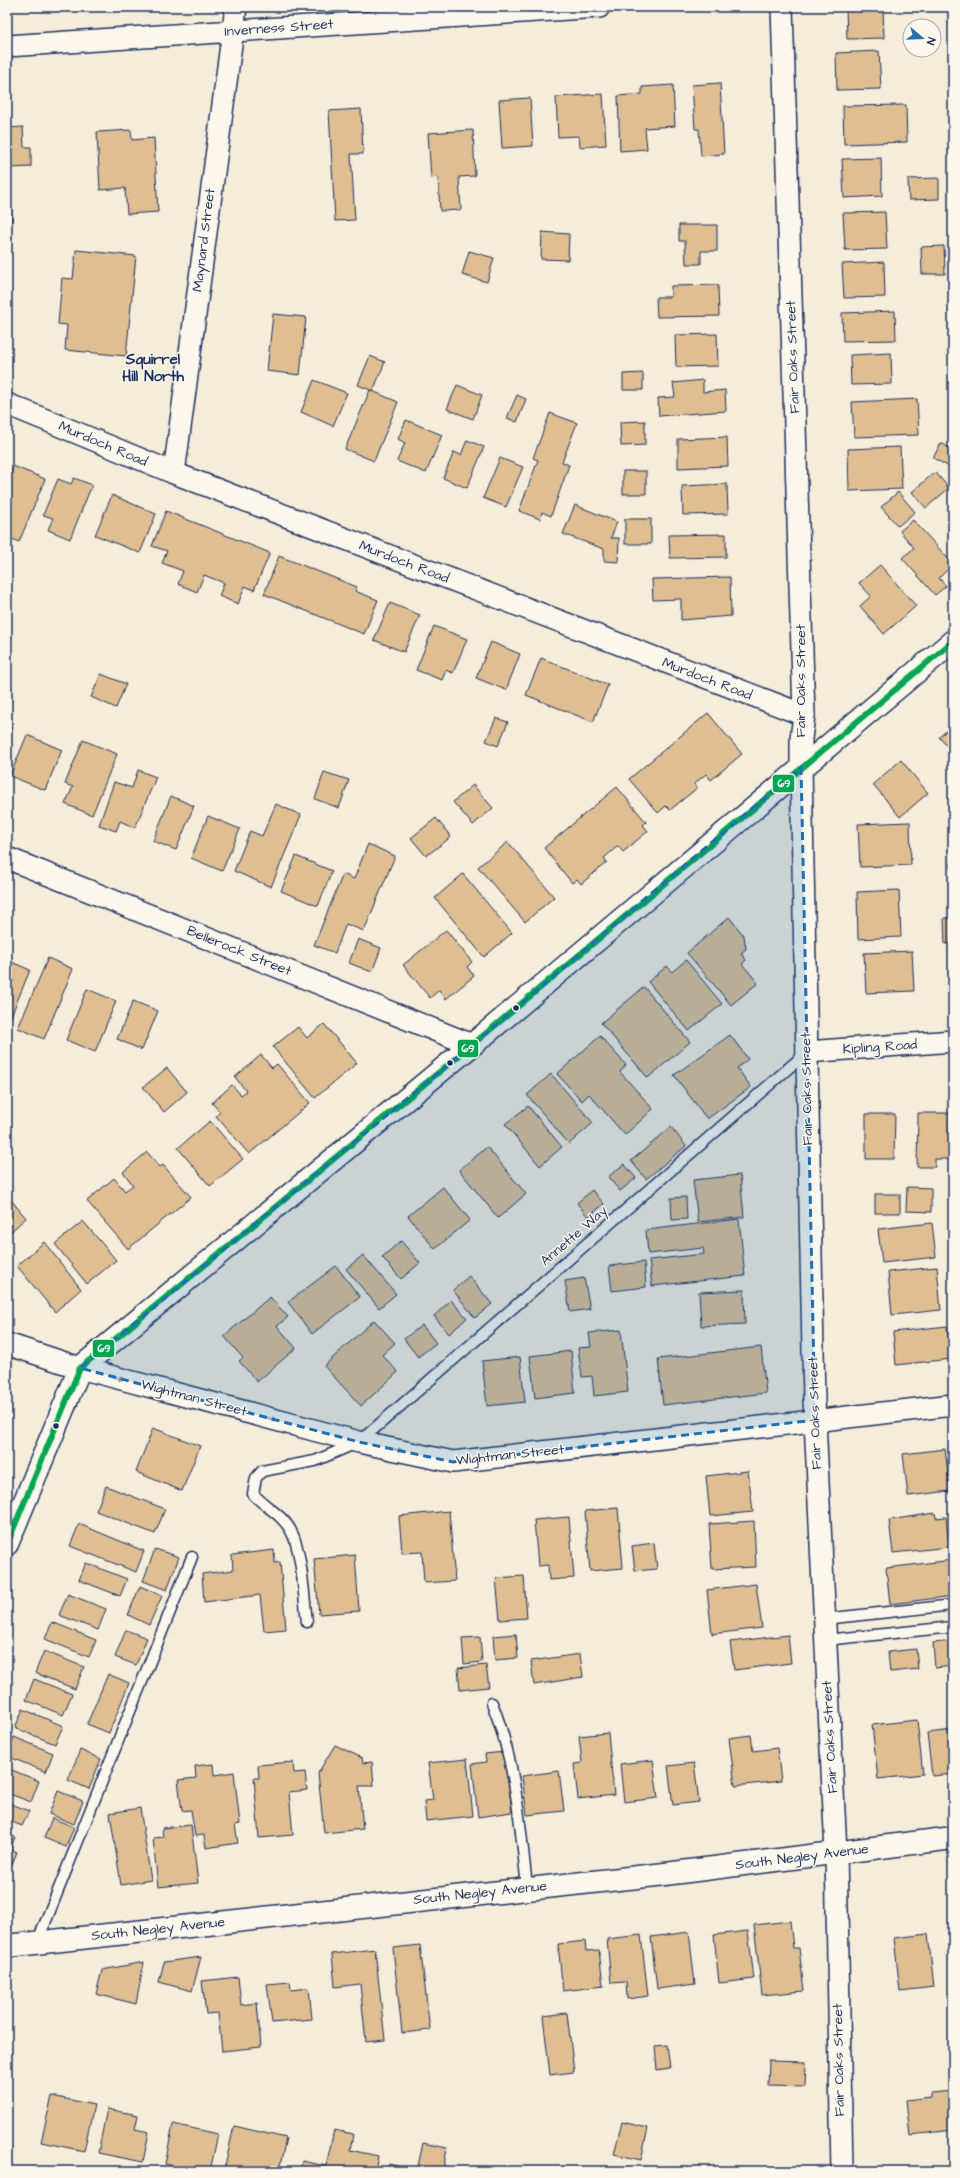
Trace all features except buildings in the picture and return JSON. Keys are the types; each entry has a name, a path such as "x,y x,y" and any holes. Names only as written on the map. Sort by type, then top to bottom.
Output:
{"main road":[{"path":"7,1544 80,1368 472,1045 801,767 953,641"},
{"name":"South Negley Avenue","path":"7,1946 665,1874 953,1838"}],"street":[{"name":"Maynard Street","path":"174,473 215,152 236,7"},
{"name":"Inverness Street","path":"7,46 599,7"},
{"name":"Fair Oaks Street","path":"782,7 804,715 801,739 801,767 815,1420 836,1852 842,2171"},
{"name":"Murdoch Road","path":"7,404 174,473 804,715"},
{"name":"Bellerock Street","path":"7,858 472,1045"},
{"name":"Kipling Road","path":"807,1052 953,1042"},
{"name":"Wightman Street","path":"7,1344 80,1368 359,1442 453,1462 953,1405"}],"lane":[{"name":"Annette Way","path":"306,1622 296,1546 291,1531 281,1518 253,1494 256,1478 262,1471 315,1461 359,1442 807,1052"},
{"path":"37,1943 192,1557"},
{"path":"824,1619 953,1605"},
{"path":"825,1640 953,1627"},
{"path":"492,1703 502,1728 519,1802 527,1888"}],"highlighted area":[{"path":"801,767 815,1420 453,1462 359,1442 80,1368 472,1045"}],"transit line":[{"name":"69","path":"7,1544 80,1368 472,1045 953,641"}],"district":[{"name":"Squirrel Hill North","path":"153,368"}]}
